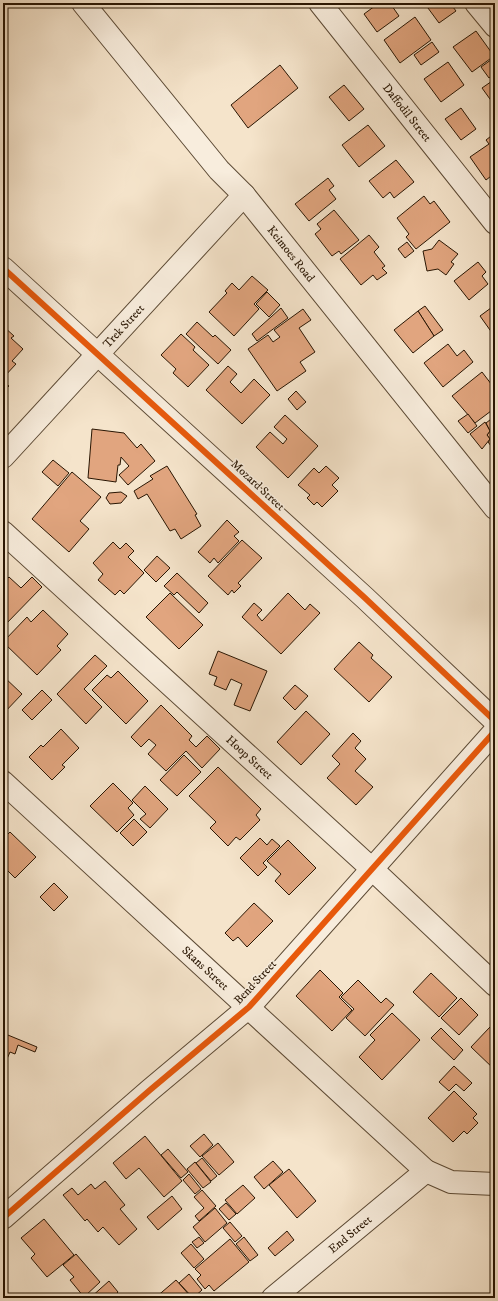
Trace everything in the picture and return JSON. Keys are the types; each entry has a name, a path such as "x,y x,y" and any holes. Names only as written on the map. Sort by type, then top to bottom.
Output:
{"street":[{"name":"Keimoes Road","path":"83,3 219,170 244,195 495,508"},
{"name":"Daffodil Street","path":"320,3 495,223"},
{"path":"476,3 495,26"},
{"name":"Trek Street","path":"3,457 97,353 244,195"},
{"name":"Mozard Street","path":"3,268 495,721"},
{"name":"Hoop Street","path":"3,532 372,869 495,985"},
{"name":"Bend Street","path":"3,1218 150,1090 249,1007 495,730"},
{"name":"Skans Street","path":"3,782 426,1171 451,1182 495,1184"},
{"name":"End Street","path":"273,1298 426,1171"}],"building":[{"path":"379,3 396,3 392,6 399,16 377,32 364,14"},
{"path":"450,3 456,11 439,23 425,4"},
{"path":"415,17 431,40 400,63 384,40"},
{"path":"476,31 494,56 472,72 453,47"},
{"path":"432,42 439,52 421,65 414,55"},
{"path":"495,57 495,74 489,78 481,67"},
{"path":"448,62 464,85 441,102 424,79"},
{"path":"280,65 298,88 248,128 231,105"},
{"path":"495,79 495,106 482,88"},
{"path":"344,85 364,109 349,121 329,97"},
{"path":"461,108 476,129 461,140 445,119"},
{"path":"368,125 385,146 359,167 342,145"},
{"path":"495,133 495,173 486,180 470,157 489,144 486,140"},
{"path":"396,160 414,182 394,198 390,192 383,198 369,181"},
{"path":"328,178 334,186 329,190 336,199 309,221 295,204"},
{"path":"424,196 430,204 434,201 450,222 416,249 406,237 409,234 397,218"},
{"path":"334,210 359,240 341,254 339,251 332,256 315,234 321,229 317,224"},
{"path":"369,235 379,247 374,252 385,266 382,268 387,273 377,280 373,275 361,285 340,259"},
{"path":"439,240 458,254 451,262 454,264 446,275 438,269 427,271 423,251 432,249"},
{"path":"407,242 414,251 405,258 398,249"},
{"path":"478,262 486,272 482,276 488,284 469,300 454,281"},
{"path":"252,276 268,290 254,304 259,309 234,336 209,312 227,293 225,291 232,283 239,290"},
{"path":"267,292 280,305 269,317 256,304"},
{"path":"495,305 495,337 480,316"},
{"path":"425,306 443,330 434,336 418,311"},
{"path":"281,308 288,318 257,341 252,334"},
{"path":"303,309 311,320 299,328 315,352 300,362 306,371 277,391 248,349 268,335 273,342 280,337 274,330"},
{"path":"418,311 434,336 413,353 394,330"},
{"path":"197,322 213,337 215,335 231,350 218,364 186,334"},
{"path":"3,326 14,336 11,338 23,349 12,361 16,364 3,378"},
{"path":"181,334 195,347 193,350 209,365 188,387 173,373 176,369 161,355"},
{"path":"448,344 457,356 464,350 473,362 443,387 424,363"},
{"path":"228,366 237,374 230,382 241,393 254,379 270,395 242,424 206,390"},
{"path":"482,372 495,389 495,408 475,423 452,396"},
{"path":"3,381 9,386 3,392"},
{"path":"296,391 306,402 297,410 288,399"},
{"path":"468,414 477,426 468,433 458,421"},
{"path":"285,415 318,446 288,478 256,447 270,432 283,444 287,439 274,427"},
{"path":"495,416 495,451 488,442 490,439 487,435 490,431 486,423"},
{"path":"485,422 490,431 487,435 490,439 482,449 470,434"},
{"path":"92,429 124,433 137,448 141,444 155,461 128,485 119,475 129,466 121,457 120,465 118,465 116,482 88,478"},
{"path":"53,460 69,473 58,486 42,472"},
{"path":"167,466 197,514 195,515 201,526 181,539 175,529 170,531 147,494 138,499 134,491 153,479 150,476"},
{"path":"326,466 339,478 332,485 338,491 322,507 317,502 314,505 307,498 310,495 298,485 314,468 319,473"},
{"path":"72,472 101,497 80,521 89,529 69,552 32,519"},
{"path":"121,492 127,496 121,503 110,504 106,498 109,493"},
{"path":"227,520 239,532 234,536 239,541 218,563 214,558 210,563 198,552"},
{"path":"242,540 262,558 238,583 241,586 234,593 232,590 228,595 208,576"},
{"path":"113,542 120,549 126,543 134,551 128,557 144,573 124,594 120,590 115,595 98,580 103,574 93,563"},
{"path":"157,556 170,568 156,582 144,570"},
{"path":"177,573 208,603 199,613 177,592 174,595 164,586"},
{"path":"9,577 21,588 32,577 42,587 3,627 3,605 7,601 3,597 3,583"},
{"path":"170,593 203,625 179,649 146,617"},
{"path":"288,593 305,610 310,604 320,613 281,654 242,617 254,603 262,610 257,615 262,621"},
{"path":"43,610 68,634 57,646 61,650 37,675 3,642 27,617 31,622"},
{"path":"359,642 373,655 371,658 392,677 369,702 334,669"},
{"path":"218,651 267,671 250,711 234,705 242,684 231,679 226,690 214,685 217,677 209,674"},
{"path":"95,655 107,666 84,689 102,707 86,724 57,694"},
{"path":"118,671 148,701 126,724 92,690 107,675 111,678"},
{"path":"3,676 22,694 3,714"},
{"path":"295,685 308,696 295,710 283,698"},
{"path":"42,690 52,700 32,720 22,710"},
{"path":"161,705 192,736 189,740 196,747 207,736 220,749 202,768 186,751 166,771 148,754 156,745 149,739 141,747 131,737"},
{"path":"306,711 330,734 301,765 277,742"},
{"path":"61,729 79,748 62,765 65,767 52,780 29,757 41,745 43,747"},
{"path":"353,733 361,741 355,748 366,759 355,771 373,787 356,805 327,778 340,764 332,756"},
{"path":"184,755 201,772 177,796 160,780"},
{"path":"218,767 261,809 256,815 260,820 240,840 236,837 228,846 210,828 216,822 189,796"},
{"path":"113,783 133,803 128,808 134,815 117,832 90,806"},
{"path":"145,786 168,809 150,828 140,819 146,814 132,800"},
{"path":"134,819 147,832 133,846 120,833"},
{"path":"10,832 36,857 15,878 3,866 3,839"},
{"path":"260,838 267,845 272,839 280,846 263,863 267,867 258,876 240,858"},
{"path":"288,840 316,868 289,895 275,881 281,874 267,861"},
{"path":"54,883 68,897 54,911 40,897"},
{"path":"254,903 273,921 247,947 238,937 233,941 225,933"},
{"path":"320,970 343,993 339,997 352,1010 332,1031 296,996"},
{"path":"431,973 457,998 439,1017 413,992"},
{"path":"358,980 381,1003 386,998 394,1005 365,1036 346,1018 354,1009 341,997"},
{"path":"461,998 478,1015 459,1035 441,1018"},
{"path":"392,1013 420,1040 382,1080 359,1057 375,1040 370,1035"},
{"path":"490,1027 495,1031 495,1070 471,1047"},
{"path":"441,1028 463,1050 454,1060 431,1038"},
{"path":"3,1033 37,1047 35,1052 18,1045 15,1054 10,1052 3,1068"},
{"path":"454,1066 472,1083 464,1091 456,1084 449,1091 439,1082"},
{"path":"454,1091 477,1114 473,1118 478,1123 467,1134 464,1131 453,1142 428,1118"},
{"path":"204,1134 213,1145 200,1157 190,1146"},
{"path":"145,1136 182,1181 164,1197 139,1168 126,1179 113,1163"},
{"path":"218,1143 234,1162 219,1175 202,1156"},
{"path":"168,1149 188,1172 181,1178 161,1155"},
{"path":"202,1158 217,1176 211,1181 196,1163"},
{"path":"273,1161 283,1172 264,1189 254,1177"},
{"path":"195,1162 211,1182 203,1188 187,1169"},
{"path":"289,1169 316,1201 297,1218 269,1185"},
{"path":"189,1174 201,1189 195,1194 183,1180"},
{"path":"105,1181 125,1205 120,1209 137,1229 119,1245 103,1227 98,1232 87,1219 85,1221 63,1195 72,1188 78,1195 91,1184 95,1189"},
{"path":"243,1185 255,1198 237,1214 225,1200"},
{"path":"202,1190 216,1206 199,1221 195,1216 204,1208 194,1197"},
{"path":"172,1196 182,1209 158,1230 147,1217"},
{"path":"226,1203 236,1214 229,1220 219,1209"},
{"path":"215,1208 227,1223 205,1242 193,1227"},
{"path":"44,1219 74,1255 47,1277 31,1258 35,1254 21,1238"},
{"path":"230,1222 242,1236 235,1242 223,1228"},
{"path":"287,1231 294,1240 275,1256 268,1248"},
{"path":"199,1237 204,1243 197,1248 192,1242"},
{"path":"244,1237 258,1255 250,1261 236,1244"},
{"path":"230,1239 249,1262 214,1291 209,1285 205,1289 197,1279 201,1275 195,1269"},
{"path":"191,1244 204,1259 194,1268 181,1253"},
{"path":"76,1254 100,1282 84,1297 70,1280 74,1277 63,1265"},
{"path":"189,1274 202,1290 193,1298 179,1283"},
{"path":"176,1280 192,1298 155,1298"},
{"path":"109,1281 118,1292 112,1298 90,1298"}],"cycle path":[{"path":"3,268 365,598 495,721"},
{"path":"3,1218 150,1090 249,1007 495,731"}]}
